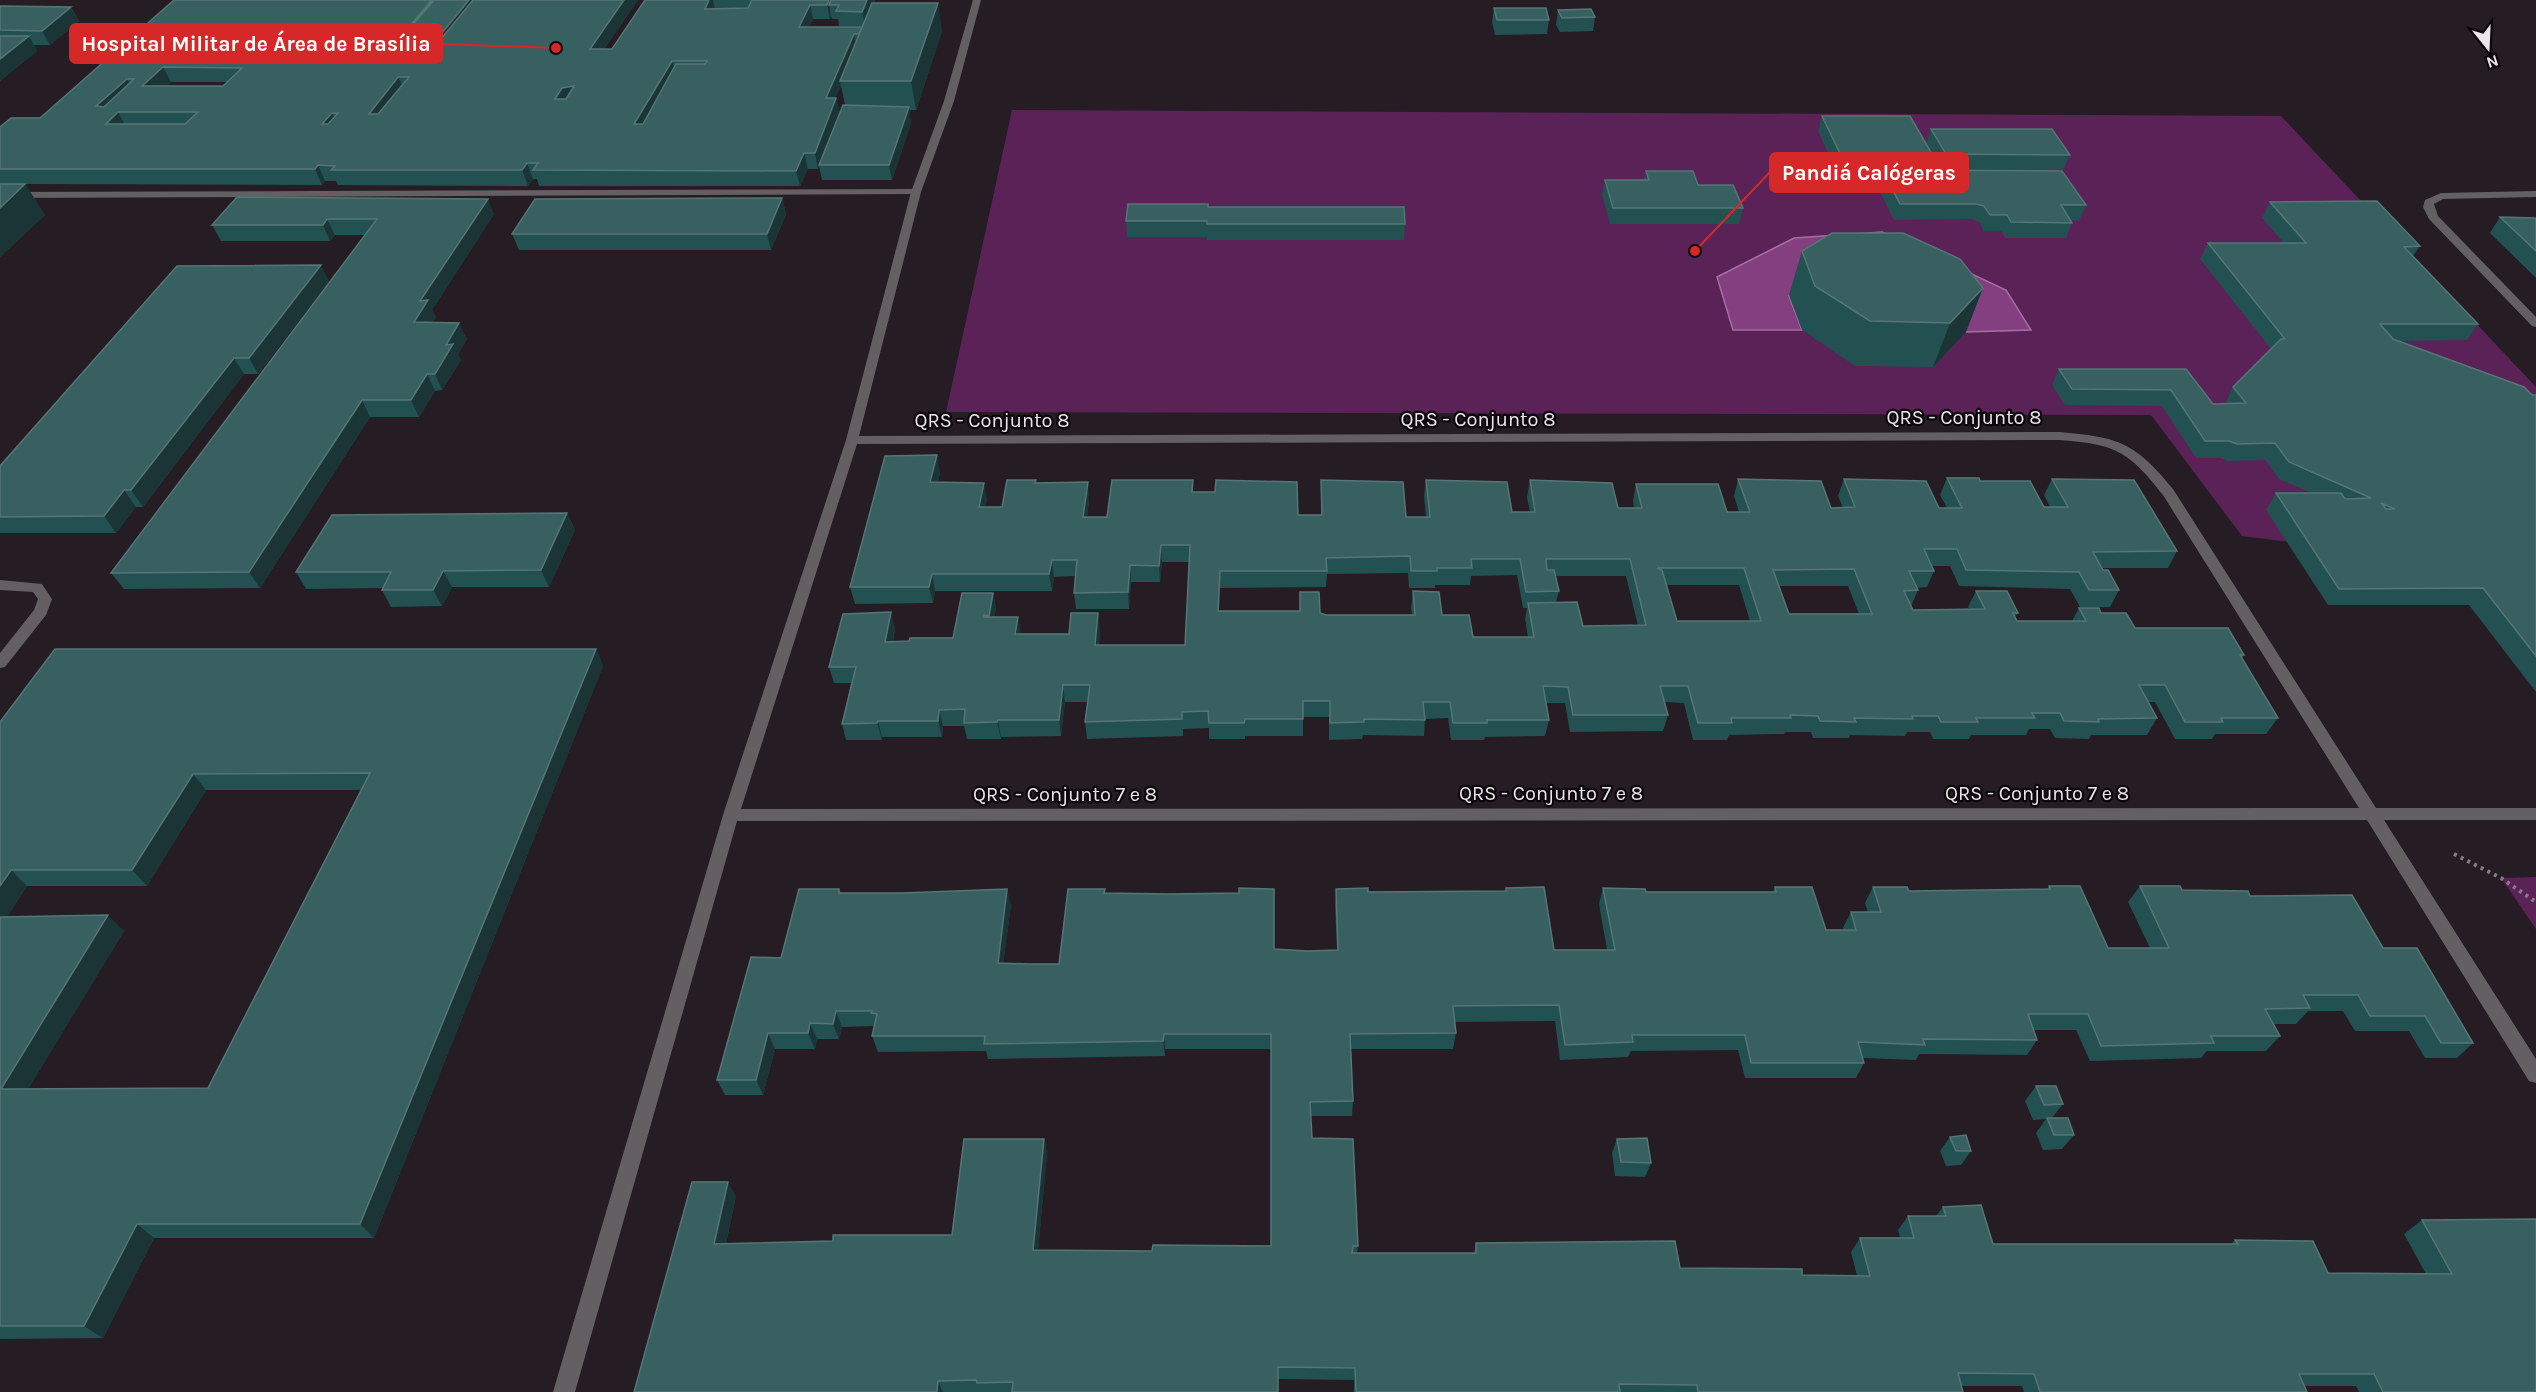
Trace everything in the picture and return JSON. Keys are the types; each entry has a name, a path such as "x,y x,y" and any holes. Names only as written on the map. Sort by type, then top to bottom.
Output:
{"street":[{"path":"564,1392 731,815 852,440 916,192 949,101 976,0"},
{"path":"0,195 916,192"},
{"path":"2536,194 2441,196 2429,202 2428,207 2433,217 2536,324"},
{"name":"QRS - Conjunto 8","path":"852,440 2023,436 2105,439 2132,453 2149,467 2168,492 2372,813"},
{"path":"0,585 37,587 45,599 41,612 0,663"},
{"path":"2372,813 2536,1075"},
{"name":"QRS - Conjunto 7 e 8","path":"731,815 2536,814"}],"shaded area":[{"path":"1012,110 2281,116 2536,387 2536,558 2418,558 2242,536 2151,415 946,412"},
{"path":"1882,232 2006,290 2031,330 1966,332 1944,304 1789,296 1802,330 1733,330 1717,277 1794,238"},
{"path":"2536,877 2536,929 2501,878"}],"building":[{"path":"174,0 432,0 386,54 434,0 469,0 428,50 432,50 473,0 624,0 590,49 612,49 645,0 709,0 705,9 748,8 752,0 829,0 827,5 810,5 799,27 862,27 859,34 854,34 826,98 836,98 815,153 804,153 796,171 533,170 538,163 527,163 522,170 331,170 335,166 318,165 315,169 0,169 0,127 11,118 40,118","holes":["207,26 283,26 267,43 189,43","170,40 177,40 166,49 160,49","672,61 707,61 705,64 676,64 643,124 634,124","163,67 242,68 223,86 142,86","398,77 409,77 378,114 369,114","127,79 134,79 104,107 96,106","574,86 566,99 555,99 562,88","118,112 198,112 185,124 106,124","332,113 338,113 328,124 322,124"]},
{"path":"831,0 867,0 862,12 836,11 839,5 829,5"},
{"path":"872,3 938,3 911,81 840,81"},
{"path":"0,6 71,7 42,31 0,30"},
{"path":"1494,8 1546,8 1549,20 1497,20"},
{"path":"1591,9 1595,17 1562,18 1558,10"},
{"path":"0,36 29,36 0,59"},
{"path":"843,105 909,107 889,165 819,165"},
{"path":"1822,116 1910,116 1939,166 1898,166 1900,170 2062,171 2086,205 2061,205 2072,223 2011,222 2007,215 1990,215 1984,206 1976,204 1900,204 1880,166 1846,166"},
{"path":"1931,129 2052,129 2070,155 1946,154"},
{"path":"1646,171 1693,171 1698,185 1733,185 1743,208 1613,208 1605,180 1649,180"},
{"path":"0,184 25,184 0,208"},
{"path":"237,197 488,199 420,301 428,300 414,322 459,323 446,345 453,344 435,374 427,374 411,400 362,400 249,572 111,573 377,219 327,219 323,225 212,225"},
{"path":"782,198 767,234 512,234 535,199"},
{"path":"2377,201 2420,246 2404,247 2478,324 2380,324 2393,339 2524,387 2532,395 2536,395 2536,656 2483,588 2339,589 2276,493 2341,493 2345,499 2371,498 2289,462 2275,443 2237,444 2229,441 2205,441 2171,390 2072,389 2059,369 2186,369 2213,404 2246,403 2233,387 2281,339 2285,339 2208,243 2306,243 2270,202","holes":["2381,503 2395,509 2386,509"]},
{"path":"1128,204 1208,204 1208,207 1404,207 1405,224 1207,224 1207,221 1126,221"},
{"path":"2500,217 2536,218 2536,251"},
{"path":"1832,233 1903,233 1960,259 1983,288 1950,323 1870,321 1815,286 1802,251"},
{"path":"321,265 249,358 234,358 131,490 124,490 104,516 0,517 0,466 177,266"},
{"path":"937,455 930,482 984,483 979,507 1002,507 1007,480 1036,480 1035,483 1088,482 1083,517 1107,517 1112,480 1193,480 1192,492 1215,492 1216,480 1297,482 1298,515 1322,515 1321,480 1403,482 1406,517 1430,517 1426,480 1507,482 1512,512 1535,512 1530,480 1612,483 1618,508 1642,508 1636,484 1718,484 1727,512 1750,512 1738,479 1821,481 1831,508 1855,507 1844,479 1926,481 1939,508 1962,508 1947,478 1979,478 1980,481 2030,481 2044,507 2068,507 2052,479 2134,480 2177,551 2093,552 2103,570 2108,570 2119,590 2089,590 2079,572 1966,570 1957,549 1924,549 1934,571 1909,571 1918,590 1904,591 1913,610 1985,609 1976,591 2007,591 2018,613 2013,613 2017,621 2086,621 2079,608 2099,608 2101,613 2126,613 2135,628 2228,628 2244,655 2240,655 2278,718 2221,718 2223,722 2185,722 2165,685 2139,685 2157,718 2098,719 2099,722 2064,721 2060,713 2032,713 2035,718 1976,718 1978,722 1941,722 1938,716 1912,716 1913,719 1854,718 1856,722 1820,721 1818,716 1790,715 1791,718 1731,718 1732,723 1698,723 1688,686 1660,686 1668,715 1573,715 1568,687 1543,686 1549,720 1487,720 1487,723 1453,723 1450,702 1423,702 1425,720 1364,719 1364,722 1330,723 1330,701 1303,701 1303,719 1245,719 1244,723 1209,723 1208,711 1182,712 1182,719 1085,722 1090,685 1063,685 1059,720 998,720 997,722 964,723 965,709 939,710 938,721 878,721 877,723 842,724 856,667 829,667 843,614 891,612 885,642 909,641 910,638 953,638 962,593 993,593 989,616 984,615 984,617 1018,617 1015,634 1069,634 1071,613 1098,613 1095,645 1185,645 1190,545 1161,545 1159,566 1130,565 1128,592 1074,593 1077,560 1052,560 1049,574 932,574 929,587 850,587 885,456","holes":["1410,556 1411,571 1472,568 1471,559 1520,559 1526,592 1559,591 1554,570 1547,570 1546,559 1630,559 1646,625 1583,626 1577,602 1528,603 1534,637 1473,637 1469,615 1442,615 1439,592 1413,591 1415,615 1326,615 1320,613 1319,592 1300,592 1300,611 1218,611 1220,571 1327,571 1326,558","1657,568 1744,568 1761,621 1677,621 1662,570","1854,569 1872,614 1789,614 1773,570"]},
{"path":"567,513 541,570 443,571 433,590 382,590 391,572 296,572 332,515"},
{"path":"55,649 596,649 360,1224 137,1224 84,1326 0,1326 0,917 108,915 1,1089 208,1088 370,773 193,774 132,870 11,870 0,886 0,722"},
{"path":"2049,886 2080,886 2108,948 2169,948 2140,886 2180,886 2182,890 2248,891 2250,896 2352,895 2383,948 2417,948 2473,1043 2441,1043 2425,1016 2370,1016 2358,995 2303,995 2310,1008 2265,1009 2280,1036 2211,1036 2214,1043 2101,1046 2088,1014 2028,1014 2037,1040 1923,1039 1925,1045 1858,1042 1864,1063 1751,1063 1745,1035 1632,1035 1633,1042 1565,1045 1559,1005 1453,1006 1456,1033 1350,1034 1353,1101 1310,1102 1312,1138 1353,1139 1358,1246 1353,1246 1352,1253 1476,1253 1476,1243 1675,1241 1680,1268 1802,1269 1802,1275 1870,1276 1860,1238 1914,1238 1908,1216 1946,1216 1943,1207 1981,1205 1993,1244 2238,1244 2235,1240 2313,1241 2328,1273 2452,1274 2422,1220 2536,1219 2536,1392 2383,1392 2374,1374 2299,1374 2307,1392 2040,1392 2034,1374 1958,1373 1963,1392 1698,1392 1697,1385 1619,1384 1620,1392 1356,1392 1355,1368 1278,1367 1278,1392 1012,1392 1013,1382 977,1383 976,1380 938,1381 937,1392 634,1392 692,1182 728,1182 714,1244 833,1241 833,1235 952,1235 964,1139 1044,1139 1033,1250 1152,1251 1153,1245 1271,1246 1271,1034 1164,1034 1163,1041 984,1044 985,1036 872,1036 877,1014 871,1013 872,1011 836,1011 833,1024 810,1023 808,1033 768,1033 756,1080 717,1080 751,957 781,958 799,889 839,889 839,893 902,893 1007,889 998,963 1059,964 1068,889 1105,889 1104,893 1170,894 1239,893 1239,888 1274,889 1274,949 1307,951 1338,950 1336,889 1368,888 1368,892 1506,891 1506,888 1544,887 1554,950 1615,950 1603,888 1645,889 1646,892 1776,892 1775,887 1812,887 1826,930 1856,930 1851,912 1881,912 1873,887 1907,887 1909,891 2050,889"},
{"path":"2036,1086 2056,1086 2063,1104 2044,1105"},
{"path":"2047,1118 2068,1118 2074,1135 2054,1135"},
{"path":"1966,1135 1971,1151 1956,1151 1950,1137"},
{"path":"1647,1138 1651,1163 1621,1162 1617,1139"}],"place":[{"name":"Hospital Militar de Área de Brasília","path":"556,48"},
{"name":"Pandiá Calógeras","path":"1695,251"}]}
